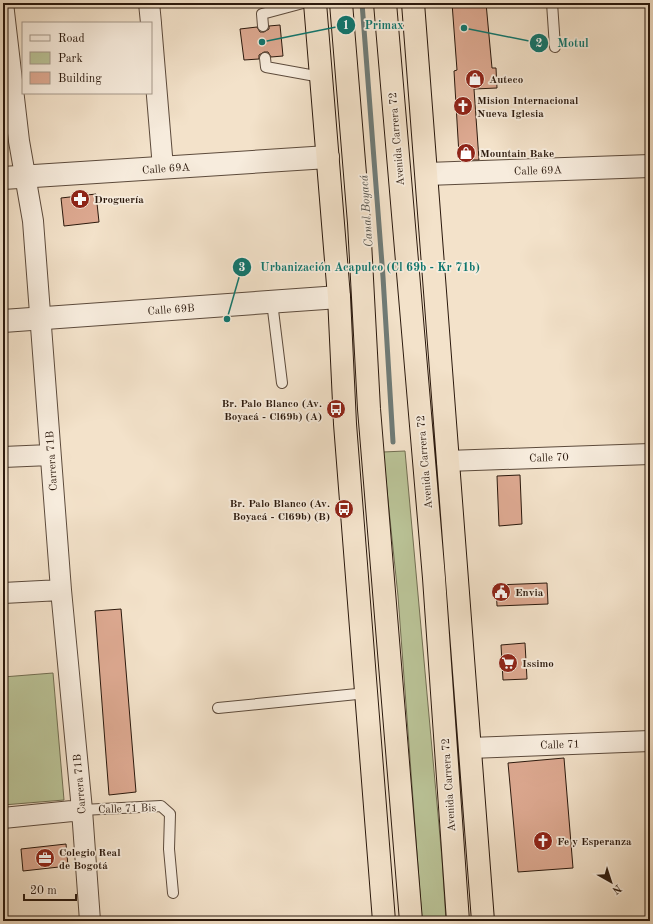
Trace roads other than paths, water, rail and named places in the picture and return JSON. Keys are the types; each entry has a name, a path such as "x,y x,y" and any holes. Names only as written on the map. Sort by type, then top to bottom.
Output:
{"highway":[{"path":"315,3 339,298 345,424 384,921"},
{"path":"341,3 359,223 383,583 411,921"},
{"name":"Avenida Carrera 72","path":"385,3 434,578 458,921"},
{"name":"Avenida Carrera 72","path":"413,3 483,921"},
{"path":"407,272 439,338"},
{"path":"339,298 366,344"},
{"path":"376,818 397,741"},
{"path":"450,808 479,865"}],"street":[{"name":"Carrera 71B","path":"3,3 19,141 33,221 50,455 82,810 90,921"},
{"path":"149,3 151,22"},
{"path":"152,34 164,168"},
{"name":"Calle 69A","path":"3,178 328,157"},
{"name":"Calle 69A","path":"427,174 650,166"},
{"name":"Calle 69B","path":"3,321 339,298"},
{"name":"Calle 70","path":"447,461 650,454"},
{"path":"3,457 50,455"},
{"path":"3,593 61,590"},
{"name":"Calle 71","path":"470,748 650,741"},
{"name":"Calle 71 Bis","path":"3,818 82,810"}],"lane":[{"path":"263,26 262,14 303,3"},
{"path":"552,3 555,47"},
{"path":"265,58 266,67 321,77"},
{"path":"272,302 282,383"},
{"path":"218,708 367,693"},
{"name":"Calle 71 Bis","path":"82,810 161,806 170,814 169,849 173,893"}],"waterway":[{"name":"Canal Boyacá","path":"362,3 383,277 393,442"}],"place":[{"name":"Motul","path":"464,28"},
{"name":"Primax","path":"262,42"},
{"name":"Auteco","path":"475,79"},
{"name":"Mision Internacional Nueva Iglesia","path":"463,106"},
{"name":"Mountain Bake","path":"466,153"},
{"name":"Droguería","path":"80,199"},
{"name":"Urbanización Acapulco (Cl 69b - Kr 71b)","path":"227,319"},
{"name":"Br. Palo Blanco (Av. Boyacá - Cl69b) (A)","path":"336,409"},
{"name":"Br. Palo Blanco (Av. Boyacá - Cl69b) (B)","path":"344,509"},
{"name":"Envia","path":"501,592"},
{"name":"Issimo","path":"508,663"},
{"name":"Fe y Esperanza","path":"543,841"},
{"name":"Colegio Real de Bogotá","path":"45,858"}]}
